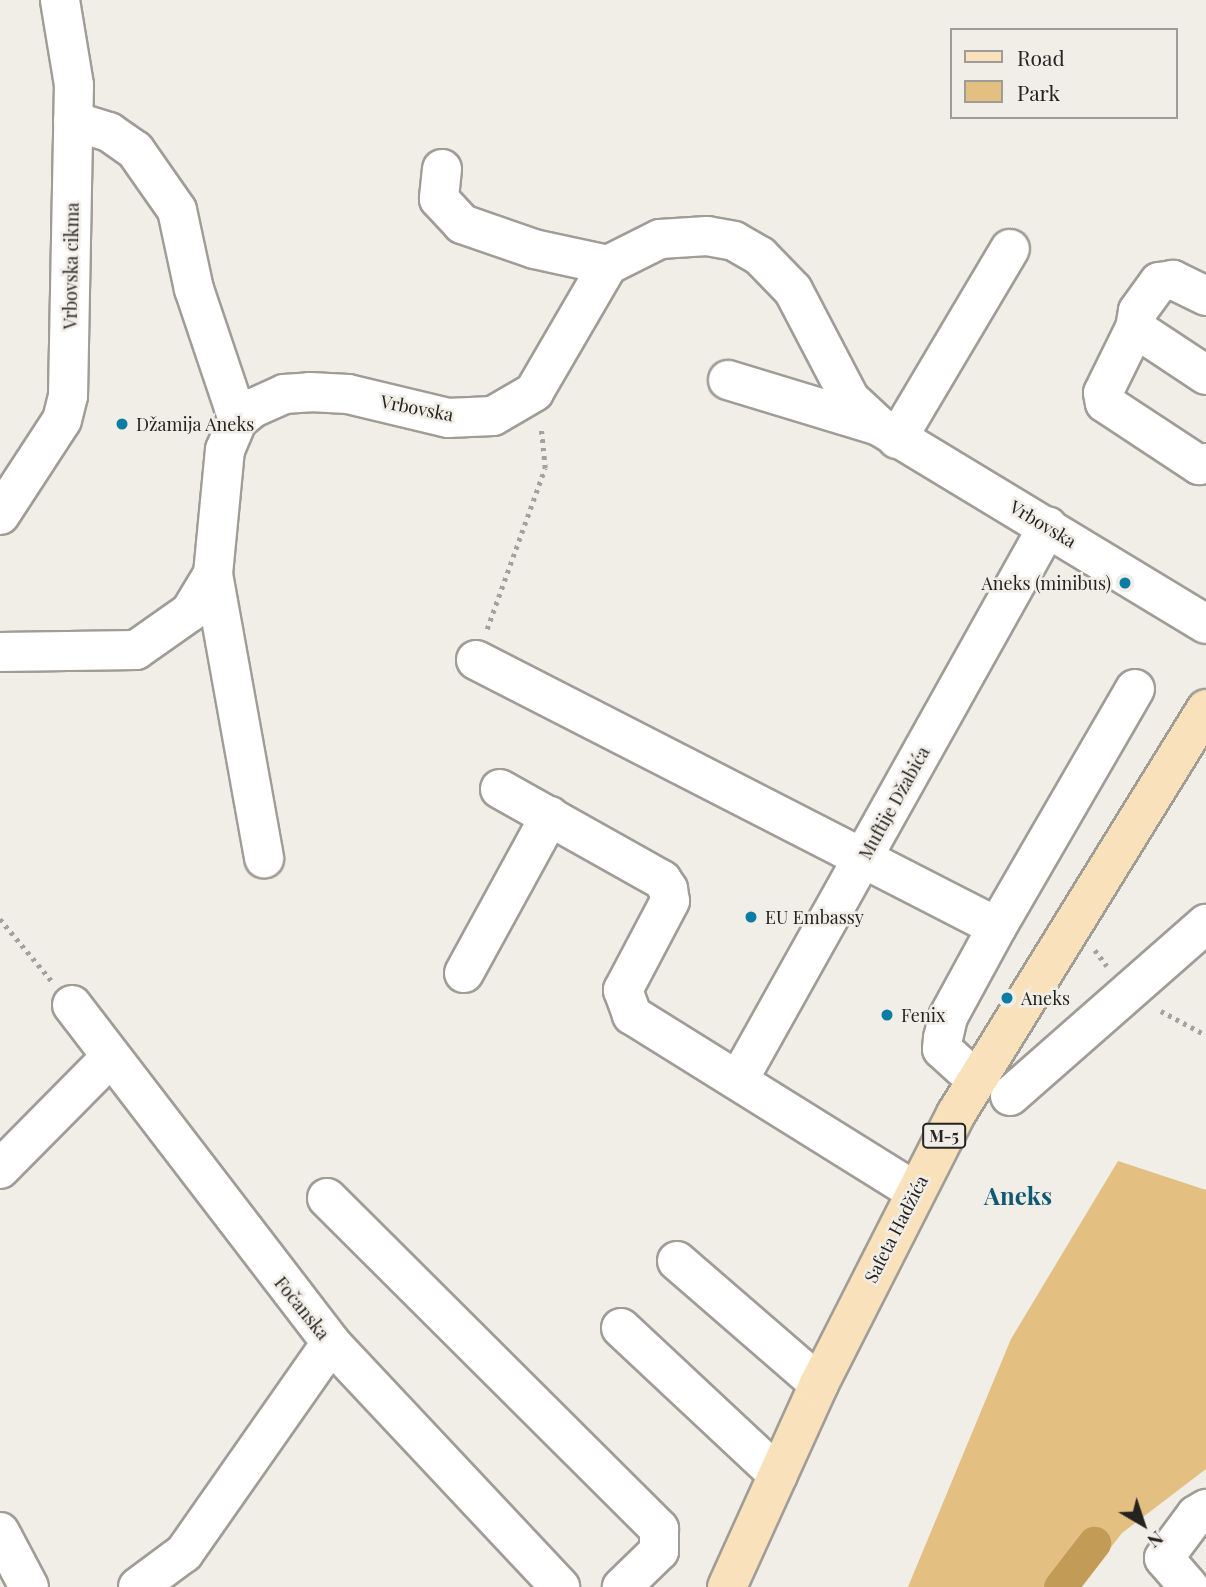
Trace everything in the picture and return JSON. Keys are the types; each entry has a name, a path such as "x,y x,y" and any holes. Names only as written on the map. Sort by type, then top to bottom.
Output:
{"main road":[{"name":"Safeta Hadžića","path":"727,1587 819,1384 915,1191 976,1080 1206,709"}],"street":[{"name":"Vrbovska cikma","path":"0,514 62,420 68,396 74,85 60,0"},
{"path":"74,121 109,132 135,150 173,201 188,246 194,289 209,341 238,420 225,450 213,574 264,858"},
{"path":"442,169 439,199 461,224 534,248 608,265 534,392"},
{"name":"Vrbovska","path":"608,265 660,239 707,236 734,241 760,256 793,290 850,398 888,432 1048,526 1206,624"},
{"path":"888,432 1010,249"},
{"path":"1206,296 1173,280 1159,282 1138,311 1135,328 1103,393 1105,403 1199,465 1206,463"},
{"path":"1135,328 1206,375"},
{"name":"Vrbovska","path":"728,380 888,432"},
{"name":"Vrbovska","path":"238,420 284,394 348,394 448,418 492,416 534,392"},
{"name":"Muftije Džabića","path":"739,1079 1048,526"},
{"path":"0,652 136,650 190,612 213,574"},
{"path":"476,660 864,856 997,927"},
{"path":"976,1080 942,1049 948,1017 1135,689"},
{"path":"500,789 662,880 668,889 670,901 623,990 632,1015 739,1079 915,1191"},
{"path":"464,973 551,816"},
{"path":"1010,1096 1206,924"},
{"name":"Fočanska","path":"72,1005 331,1343 560,1587"},
{"path":"0,1169 111,1057"},
{"path":"327,1198 659,1529 659,1550 622,1587"},
{"path":"677,1261 819,1384"},
{"path":"621,1328 778,1475"},
{"path":"138,1587 184,1553 331,1343"},
{"path":"1189,1587 1164,1558 1196,1515 1206,1509"},
{"path":"0,1532 29,1587"}],"path":[{"path":"476,660 545,468 534,392"},
{"path":"0,919 72,1005"}],"green space":[{"path":"1118,1161 1206,1190 1206,1469 1122,1533 1080,1587 908,1587 1011,1339"}],"waterway":[{"path":"1060,1587 1094,1543"}],"place":[{"name":"Džamija Aneks","path":"122,424"},
{"name":"Aneks (minibus)","path":"1125,583"},
{"name":"EU Embassy","path":"751,917"},
{"name":"Aneks","path":"1007,998"},
{"name":"Fenix","path":"887,1015"}],"district":[{"name":"Aneks","path":"1018,1196"}]}
